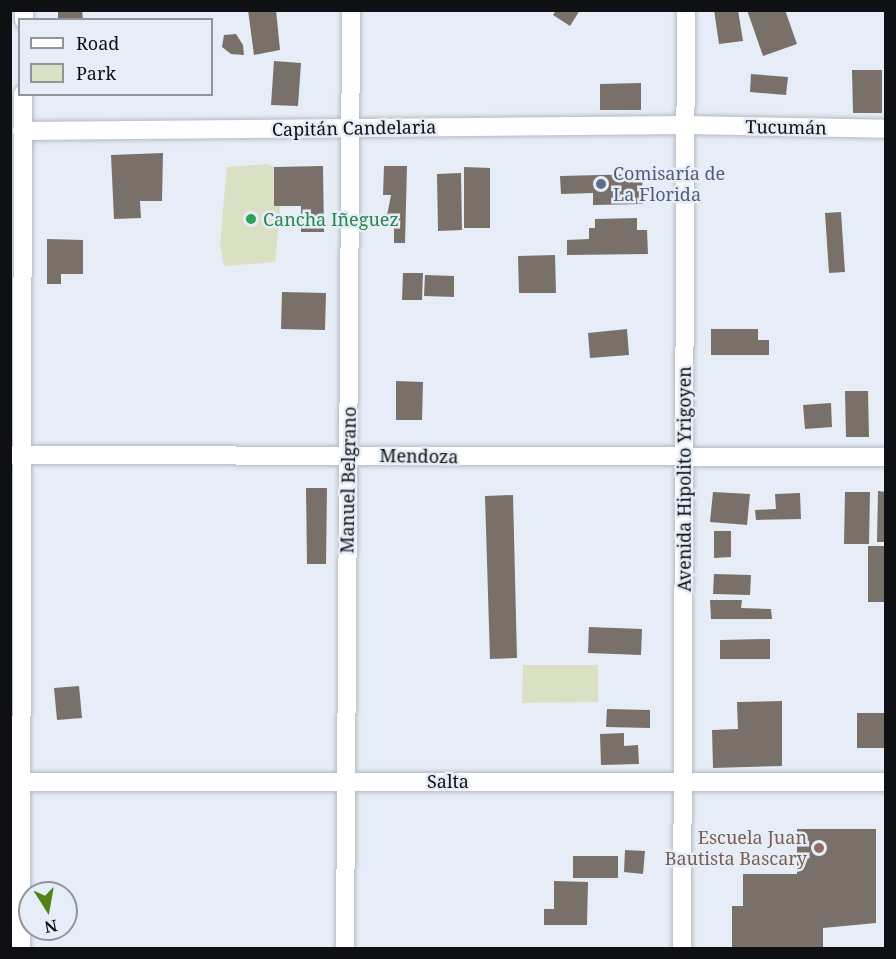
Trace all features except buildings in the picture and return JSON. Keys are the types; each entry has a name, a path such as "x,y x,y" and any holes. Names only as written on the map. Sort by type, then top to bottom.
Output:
{"street":[{"name":"Manuel Belgrano","path":"345,948 344,782 351,10"},
{"name":"Avenida Hipolito Yrigoyen","path":"681,948 686,10"},
{"path":"21,948 15,782 16,455 23,96"},
{"name":"Capitán Candelaria","path":"22,131 686,125"},
{"name":"Tucumán","path":"686,125 885,129"},
{"name":"Mendoza","path":"16,455 885,457"},
{"name":"Salta","path":"15,782 682,779 885,782"}],"green space":[{"name":"Cancha Iñeguez","path":"267,164 278,168 280,212 275,262 224,266 220,244 227,167"},
{"path":"523,665 598,665 598,702 522,703"}],"place":[{"name":"Comisaría de La Florida","path":"601,184"},
{"name":"Cancha Iñeguez","path":"251,219"},
{"name":"Escuela Juan Bautista Bascary","path":"819,848"}]}
